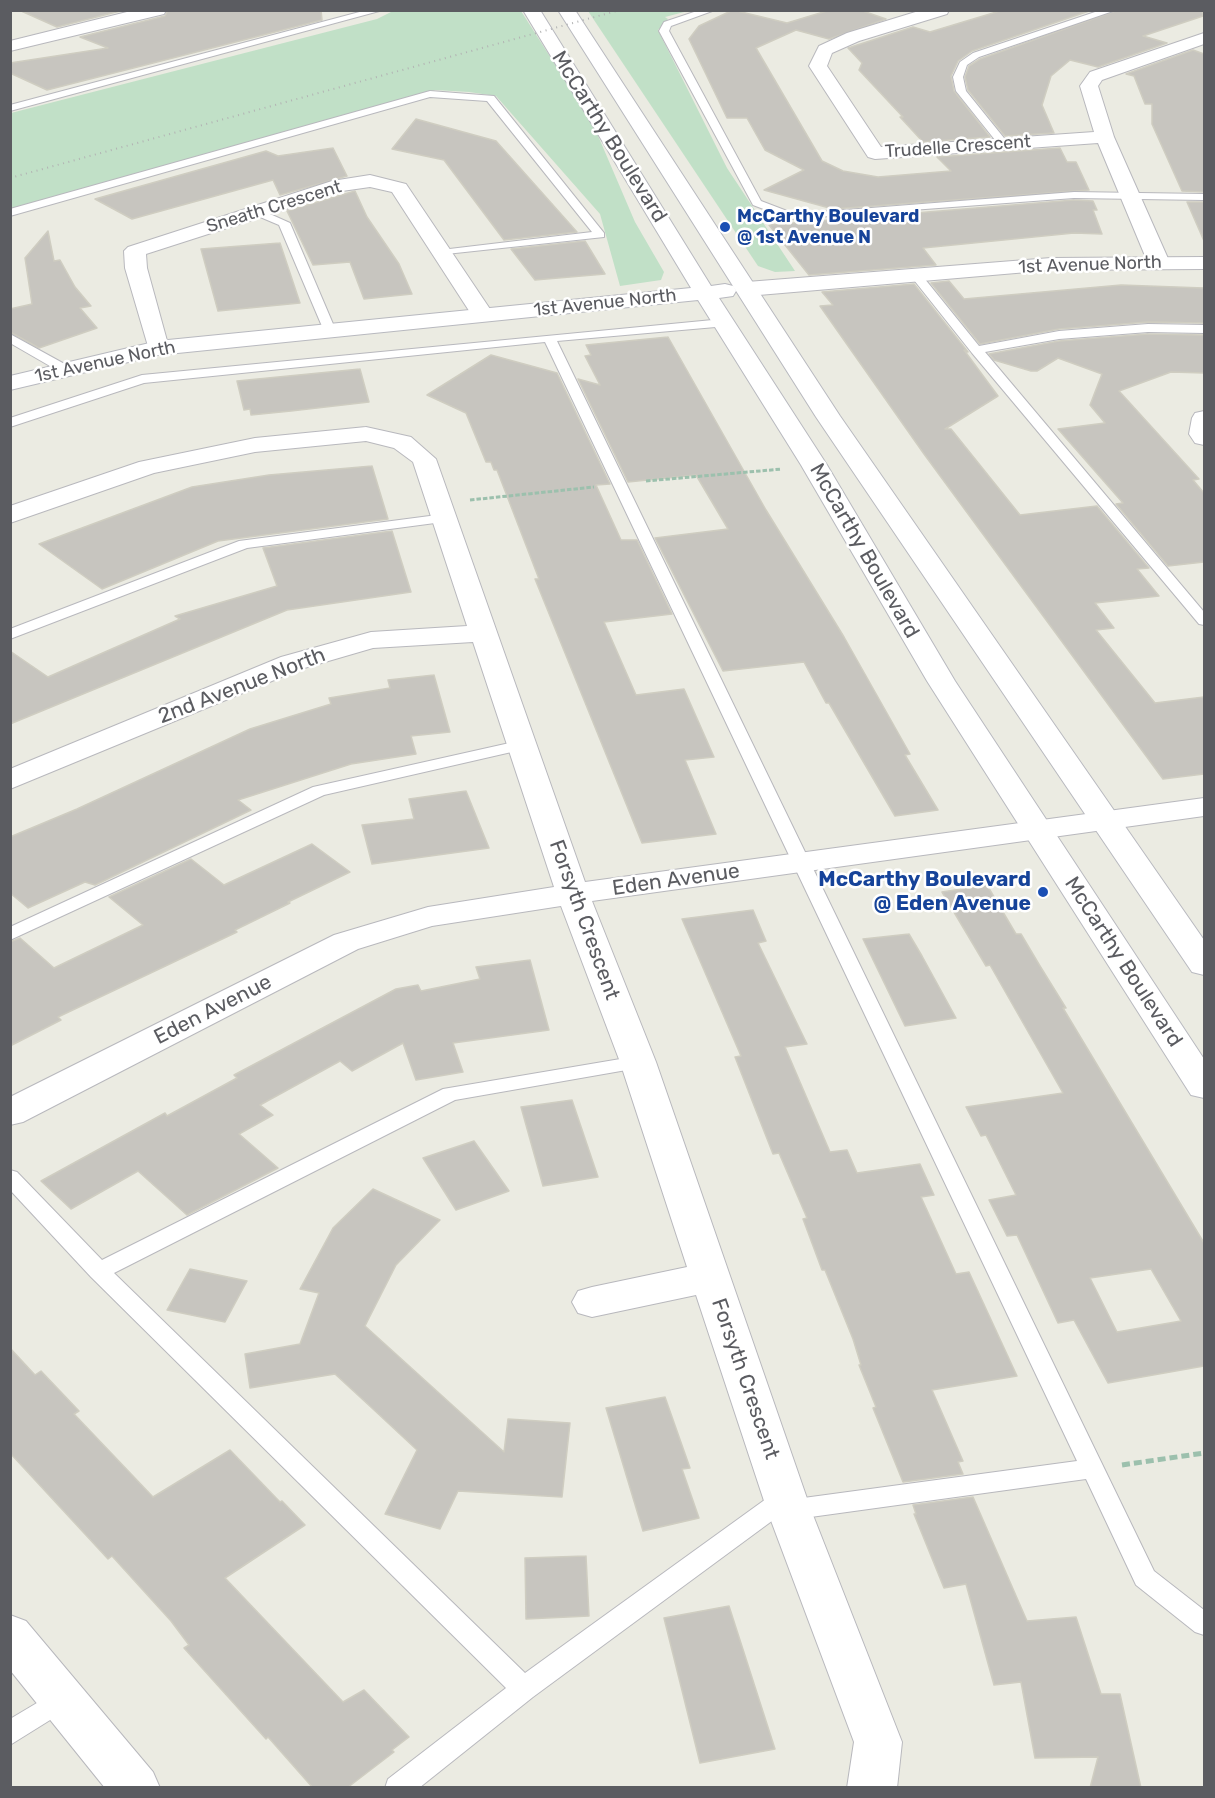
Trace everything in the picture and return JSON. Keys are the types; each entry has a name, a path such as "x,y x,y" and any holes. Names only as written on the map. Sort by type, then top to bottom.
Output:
{"street":[{"path":"10,46 158,10"},
{"name":"McCarthy Boulevard","path":"531,10 723,323 814,465 941,681 1204,1086"},
{"name":"McCarthy Boulevard","path":"566,10 828,417 1204,964"},
{"name":"Trudelle Crescent","path":"941,10 825,50 818,66 875,153 1105,137"},
{"path":"10,29 36,40"},
{"path":"1160,263 1105,137 1089,87 1096,76 1204,38"},
{"name":"Sneath Crescent","path":"158,348 136,268 135,251 339,185 370,181 399,188 483,315"},
{"name":"1st Avenue North","path":"10,383 158,348 483,315 747,289 1051,264 1204,263"},
{"path":"1204,418 1201,434 1204,438"},
{"name":"Forsyth Crescent","path":"18,504 148,467 255,445 366,434 402,442 424,459 573,894 638,1062 787,1504 878,1743 872,1788"},
{"name":"2nd Avenue North","path":"10,780 291,663 371,640 483,633"},
{"name":"Eden Avenue","path":"10,1113 346,942 428,916 1204,807"},
{"path":"592,1302 711,1277"},
{"path":"10,1635 136,1788"}],"lane":[{"path":"10,108 380,10"},
{"path":"711,10 667,24 664,31 757,203 794,217 1074,195 1204,197"},
{"path":"1003,143 961,91 958,77 963,64 976,55 1112,10"},
{"path":"10,213 430,94 490,98 600,235 441,253"},
{"path":"257,212 284,223 330,331"},
{"path":"916,275 976,350 1204,621"},
{"path":"10,423 142,379 723,323"},
{"path":"976,350 1059,335 1148,328 1204,329"},
{"path":"10,338 66,370"},
{"path":"549,338 1145,1578 1204,1624"},
{"path":"10,635 244,544 445,518"},
{"path":"10,934 319,790 523,745"},
{"path":"99,1271 450,1094 638,1062"},
{"path":"10,1177 99,1271 524,1689"},
{"path":"398,1788 524,1689 787,1504 1091,1469"},
{"path":"10,1734 62,1699"}],"path":[{"path":"1091,1469 1204,1453"}],"green space":[{"path":"393,11 521,11 593,124 635,222 664,272 661,280 620,286 600,214 496,96 469,92 435,90 11,210 11,113 377,19"},
{"path":"588,11 688,11 665,17 668,19 658,30 727,168 795,271 775,272 758,266"}],"building":[{"path":"19,10 124,10 57,27"},
{"path":"168,10 321,10 322,20 47,90 10,73 10,63 108,48 80,37 165,16"},
{"path":"733,10 787,23 830,10 860,10 886,19 829,39 796,30 756,48 822,161 843,171 878,177 951,171 937,157 1060,148 1067,162 1076,162 1089,190 833,209 764,190 804,170 765,150 747,118 727,118 689,39 699,26"},
{"path":"1003,10 1092,10 972,51 958,61 951,76 954,91 990,137 923,142 859,70 862,63 848,48 913,27 930,32"},
{"path":"1118,10 1202,10 1203,16 1143,36 1167,43 1098,67 1070,60 1051,76 1042,105 1054,133 1005,136 968,90 965,77 969,66 980,59"},
{"path":"1193,50 1204,54 1204,192 1182,191 1152,124 1152,104 1145,104 1134,76 1126,74"},
{"path":"416,119 496,141 577,232 504,240 444,160 392,149"},
{"path":"333,148 347,176 280,195 273,180 132,219 95,199 266,151 278,156"},
{"path":"355,191 367,217 399,264 412,294 364,299 350,262 313,265 287,211"},
{"path":"1074,200 1093,201 1097,210 1093,210 1102,234 1074,233 923,248 936,265 809,275 769,225"},
{"path":"1187,202 1204,202 1204,241"},
{"path":"48,231 54,261 60,260 75,287 91,306 80,308 97,328 39,348 10,332 10,309 32,304 25,258"},
{"path":"585,241 605,274 535,280 511,249"},
{"path":"280,243 300,303 218,311 201,249"},
{"path":"949,281 964,299 1121,285 1204,288 1204,323 1148,322 1059,329 980,344 931,283"},
{"path":"914,284 968,352 964,350 998,396 945,429 951,429 1020,515 1097,506 1149,568 1137,569 1159,596 1095,603 1114,628 1096,630 1155,703 1204,697 1204,774 1163,779 924,454 820,306 833,305 822,292"},
{"path":"1148,334 1204,335 1204,373 1171,372 1119,391 1199,479 1193,480 1204,493 1204,562 1168,566 1116,504 1123,503 1058,429 1105,423 1090,405 1102,374 1058,358 1037,371 1031,371 994,360 989,354 1059,341"},
{"path":"668,337 766,510 844,637 910,754 905,755 938,810 895,816 829,703 826,703 804,662 723,671 655,538 728,529 696,475 628,482 578,379 600,385 585,356 591,355 586,345"},
{"path":"491,355 557,373 610,484 596,485 621,540 637,540 672,614 604,622 636,695 684,689 714,757 685,760 716,834 642,843 535,579 539,579 497,470 494,470 491,462 486,462 466,413 427,395"},
{"path":"360,369 369,402 251,415 250,409 244,410 237,381"},
{"path":"372,466 388,519 218,541 102,589 39,544 192,487 269,475"},
{"path":"392,531 411,592 287,610 10,724 10,651 48,677 180,619 175,616 277,586 263,548"},
{"path":"434,675 450,732 411,736 416,754 351,764 238,800 251,810 95,885 85,882 28,908 10,893 10,837 77,809 250,729 331,704 329,698 390,688 388,680"},
{"path":"466,791 489,848 372,864 362,825 414,819 409,799"},
{"path":"312,844 350,872 235,930 237,932 58,1017 61,1020 10,1046 10,942 20,938 54,968 143,925 109,897 191,859 224,885"},
{"path":"987,885 1016,934 1021,934 1066,1008 1063,1008 1204,1243 1204,1366 1108,1383 1074,1320 1058,1323 1017,1235 1007,1236 989,1200 1016,1195 986,1135 981,1136 966,1107 1063,1093 990,965 986,966 942,892","holes":["1151,1269 1181,1321 1117,1332 1090,1278"]},
{"path":"753,910 766,941 758,943 807,1044 785,1047 830,1152 847,1150 857,1173 920,1164 934,1195 921,1197 956,1274 969,1272 1017,1376 932,1390 963,1461 958,1462 963,1474 903,1482 873,1408 876,1407 859,1365 861,1365 853,1339 825,1270 822,1270 803,1219 807,1218 779,1153 773,1154 735,1057 741,1056 682,919"},
{"path":"909,934 956,1018 905,1026 863,939"},
{"path":"530,960 549,1030 453,1043 463,1072 416,1080 403,1043 352,1071 340,1061 260,1105 273,1115 239,1134 278,1168 187,1215 138,1171 71,1209 41,1181 165,1113 167,1116 237,1078 234,1075 396,989 418,985 421,991 480,979 476,967"},
{"path":"572,1100 598,1177 543,1186 521,1107"},
{"path":"474,1141 509,1191 456,1210 423,1158"},
{"path":"373,1189 440,1220 396,1265 365,1326 504,1452 508,1419 570,1423 562,1497 458,1491 440,1529 385,1514 417,1450 335,1374 250,1388 245,1354 300,1344 319,1293 300,1289 333,1228"},
{"path":"190,1269 247,1281 225,1322 167,1310"},
{"path":"10,1348 35,1375 41,1371 79,1411 74,1414 153,1497 230,1450 305,1525 225,1578 343,1702 364,1690 409,1737 392,1750 394,1752 347,1788 313,1788 268,1737 266,1739 184,1648 189,1645 171,1621 112,1556 108,1559 10,1453"},
{"path":"665,1397 690,1468 682,1469 699,1518 643,1531 606,1408"},
{"path":"973,1497 1027,1621 1076,1617 1101,1694 1120,1694 1141,1788 1090,1788 1098,1757 1035,1758 1021,1682 994,1685 966,1584 944,1588 914,1514 916,1514 913,1505"},
{"path":"586,1556 589,1616 526,1619 525,1558"},
{"path":"729,1606 775,1749 700,1763 664,1618"}],"railway":[{"path":"10,178 620,10"}],"place":[{"name":"McCarthy Boulevard @ 1st Avenue N","path":"725,227"},
{"name":"McCarthy Boulevard @ Eden Avenue","path":"1043,892"}]}
